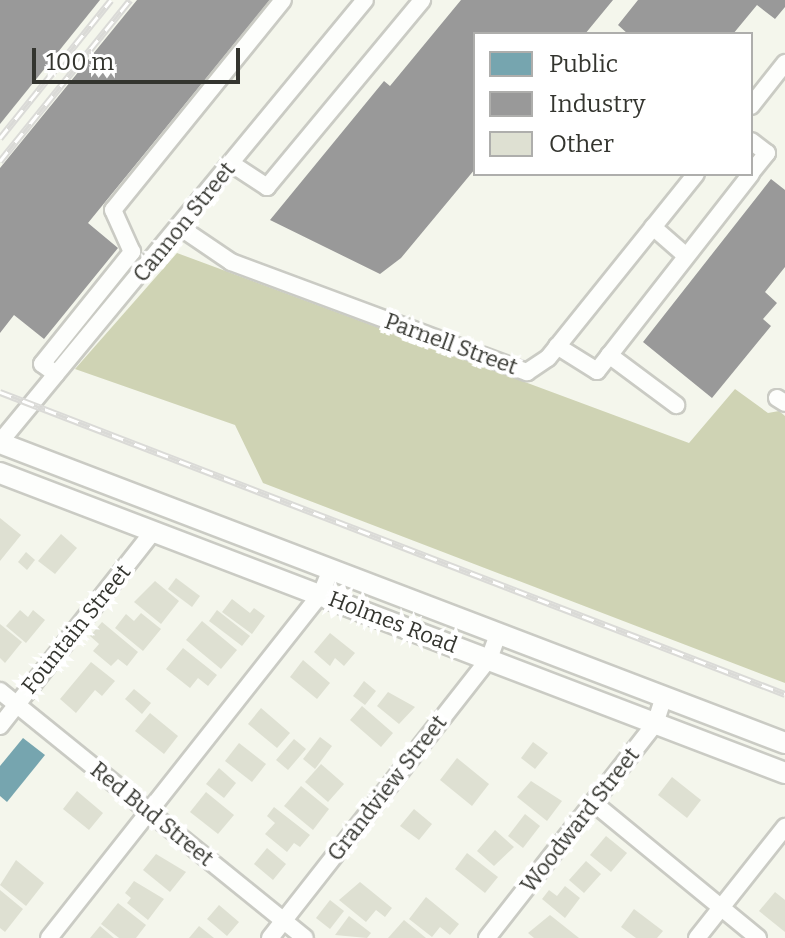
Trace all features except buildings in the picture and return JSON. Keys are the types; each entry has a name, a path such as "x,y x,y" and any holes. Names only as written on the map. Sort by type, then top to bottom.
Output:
{"main road":[{"name":"Holmes Road","path":"0,443 785,743"},
{"name":"Holmes Road","path":"0,473 785,773"}],"street":[{"path":"56,374 42,364 132,252 113,210 283,0"},
{"name":"Cannon Street","path":"0,443 181,228 365,0"},
{"path":"232,164 267,187 422,0"},
{"path":"753,104 783,70"},
{"path":"753,142 767,153 753,171"},
{"name":"Parnell Street","path":"181,228 231,262 512,369 537,367 694,176"},
{"path":"557,346 597,371 749,176"},
{"path":"653,227 685,255"},
{"path":"609,355 676,405"},
{"name":"Fountain Street","path":"0,726 152,533"},
{"path":"49,938 151,813 321,594 331,569"},
{"name":"Grandview Street","path":"270,938 489,659 498,634"},
{"name":"Red Bud Street","path":"0,691 305,938"},
{"name":"Woodward Street","path":"487,938 655,724 664,697"},
{"path":"595,804 758,938"},
{"path":"697,938 785,827"}],"green space":[{"path":"177,253 689,443 735,389 768,413 779,411 785,416 785,683 263,483 235,425 75,369"}],"railway":[{"path":"0,138 111,0"},
{"path":"0,161 130,0"},
{"path":"0,392 785,694"}]}
